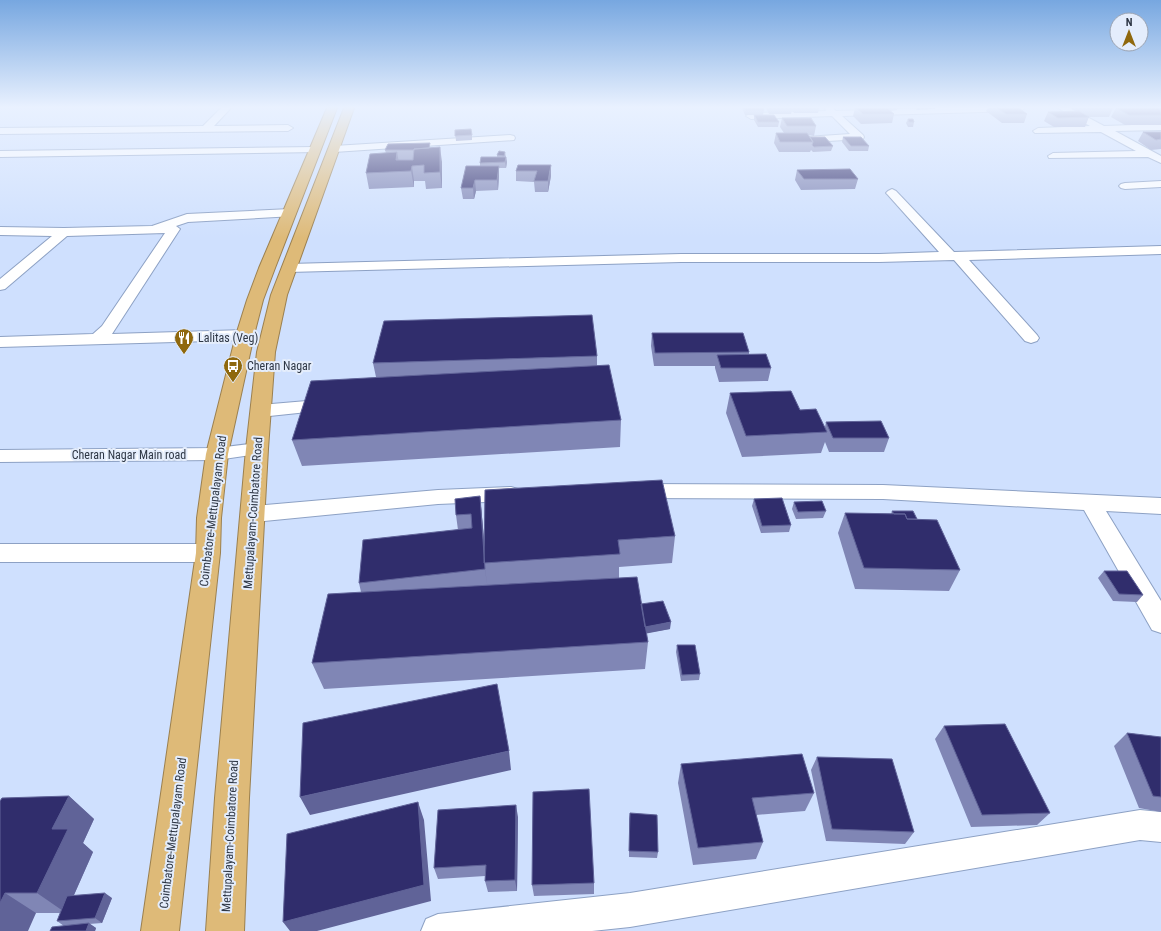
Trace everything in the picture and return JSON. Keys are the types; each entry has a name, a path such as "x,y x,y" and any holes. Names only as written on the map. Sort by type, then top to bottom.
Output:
{"highway":[{"name":"Coimbatore-Mettupalayam Road","path":"160,931 208,553 209,518 217,454 245,335 267,268 290,212 320,152"},
{"name":"Mettupalayam-Coimbatore Road","path":"225,931 232,798 257,449 267,348 279,295 289,268 320,152"}],"street":[{"path":"0,161 328,151"},
{"path":"1145,151 1161,160"},
{"path":"0,154 320,152"},
{"path":"1053,156 1161,154"},
{"path":"1125,186 1161,184"},
{"path":"892,193 1031,338"},
{"path":"150,230 187,218 290,212"},
{"path":"0,231 64,232 174,229 108,329 98,339"},
{"path":"0,286 64,232"},
{"path":"289,268 681,258 879,258 1161,250"},
{"path":"0,342 245,335"},
{"path":"260,411 346,404"},
{"name":"Cheran Nagar Main road","path":"0,456 217,454 257,449"},
{"path":"619,491 883,492 1161,506"},
{"path":"253,514 438,497 533,494"},
{"path":"1090,502 1161,623"},
{"path":"0,553 208,553"},
{"path":"438,931 630,910 1140,825 1161,827"}],"building":[{"path":"414,151 440,151 440,172 424,173 424,165 412,166 411,171 366,173 370,154 397,152 396,160 413,160"},
{"path":"499,151 505,152 504,156 497,155"},
{"path":"481,157 506,157 505,162 480,163"},
{"path":"518,165 551,165 548,181 534,181 537,171 516,171"},
{"path":"466,166 499,166 497,180 475,180 473,188 461,188"},
{"path":"850,169 858,179 804,179 797,170"},
{"path":"592,315 597,356 373,363 384,321"},
{"path":"652,333 743,333 749,352 655,353"},
{"path":"766,354 771,368 721,368 717,355"},
{"path":"609,365 621,420 292,440 311,381"},
{"path":"791,391 800,410 816,409 827,432 746,436 730,393"},
{"path":"881,421 889,438 833,438 826,422"},
{"path":"662,480 675,536 618,540 620,554 484,563 485,490"},
{"path":"480,496 485,569 359,583 363,540 472,528 471,514 456,515 455,499"},
{"path":"782,498 791,525 762,526 754,499"},
{"path":"822,501 826,511 798,512 794,502"},
{"path":"892,511 913,511 917,519 907,519 905,514 894,514"},
{"path":"845,513 905,514 907,519 937,520 960,570 864,568"},
{"path":"1104,571 1127,571 1143,595 1119,594"},
{"path":"637,577 648,642 312,663 328,594"},
{"path":"663,601 671,622 645,627 641,604"},
{"path":"677,645 695,645 700,674 682,675"},
{"path":"497,684 509,751 300,797 303,723"},
{"path":"1005,724 1050,813 982,815 944,726"},
{"path":"1127,733 1161,737 1161,797 1153,796"},
{"path":"802,754 814,793 752,798 763,842 698,848 681,764"},
{"path":"817,757 892,759 914,832 832,829"},
{"path":"589,789 594,883 532,885 533,792"},
{"path":"69,796 52,829 68,829 37,893 5,893 0,903 0,801 2,798"},
{"path":"418,802 424,885 283,922 287,834"},
{"path":"516,805 515,880 485,881 486,865 434,868 438,810"},
{"path":"630,813 657,815 658,852 629,851"},
{"path":"105,893 95,918 57,921 67,896"},
{"path":"89,923 86,931 50,931 52,927"}],"place":[{"name":"Lalitas (Veg)","path":"184,355"},
{"name":"Cheran Nagar","path":"233,383"}]}
